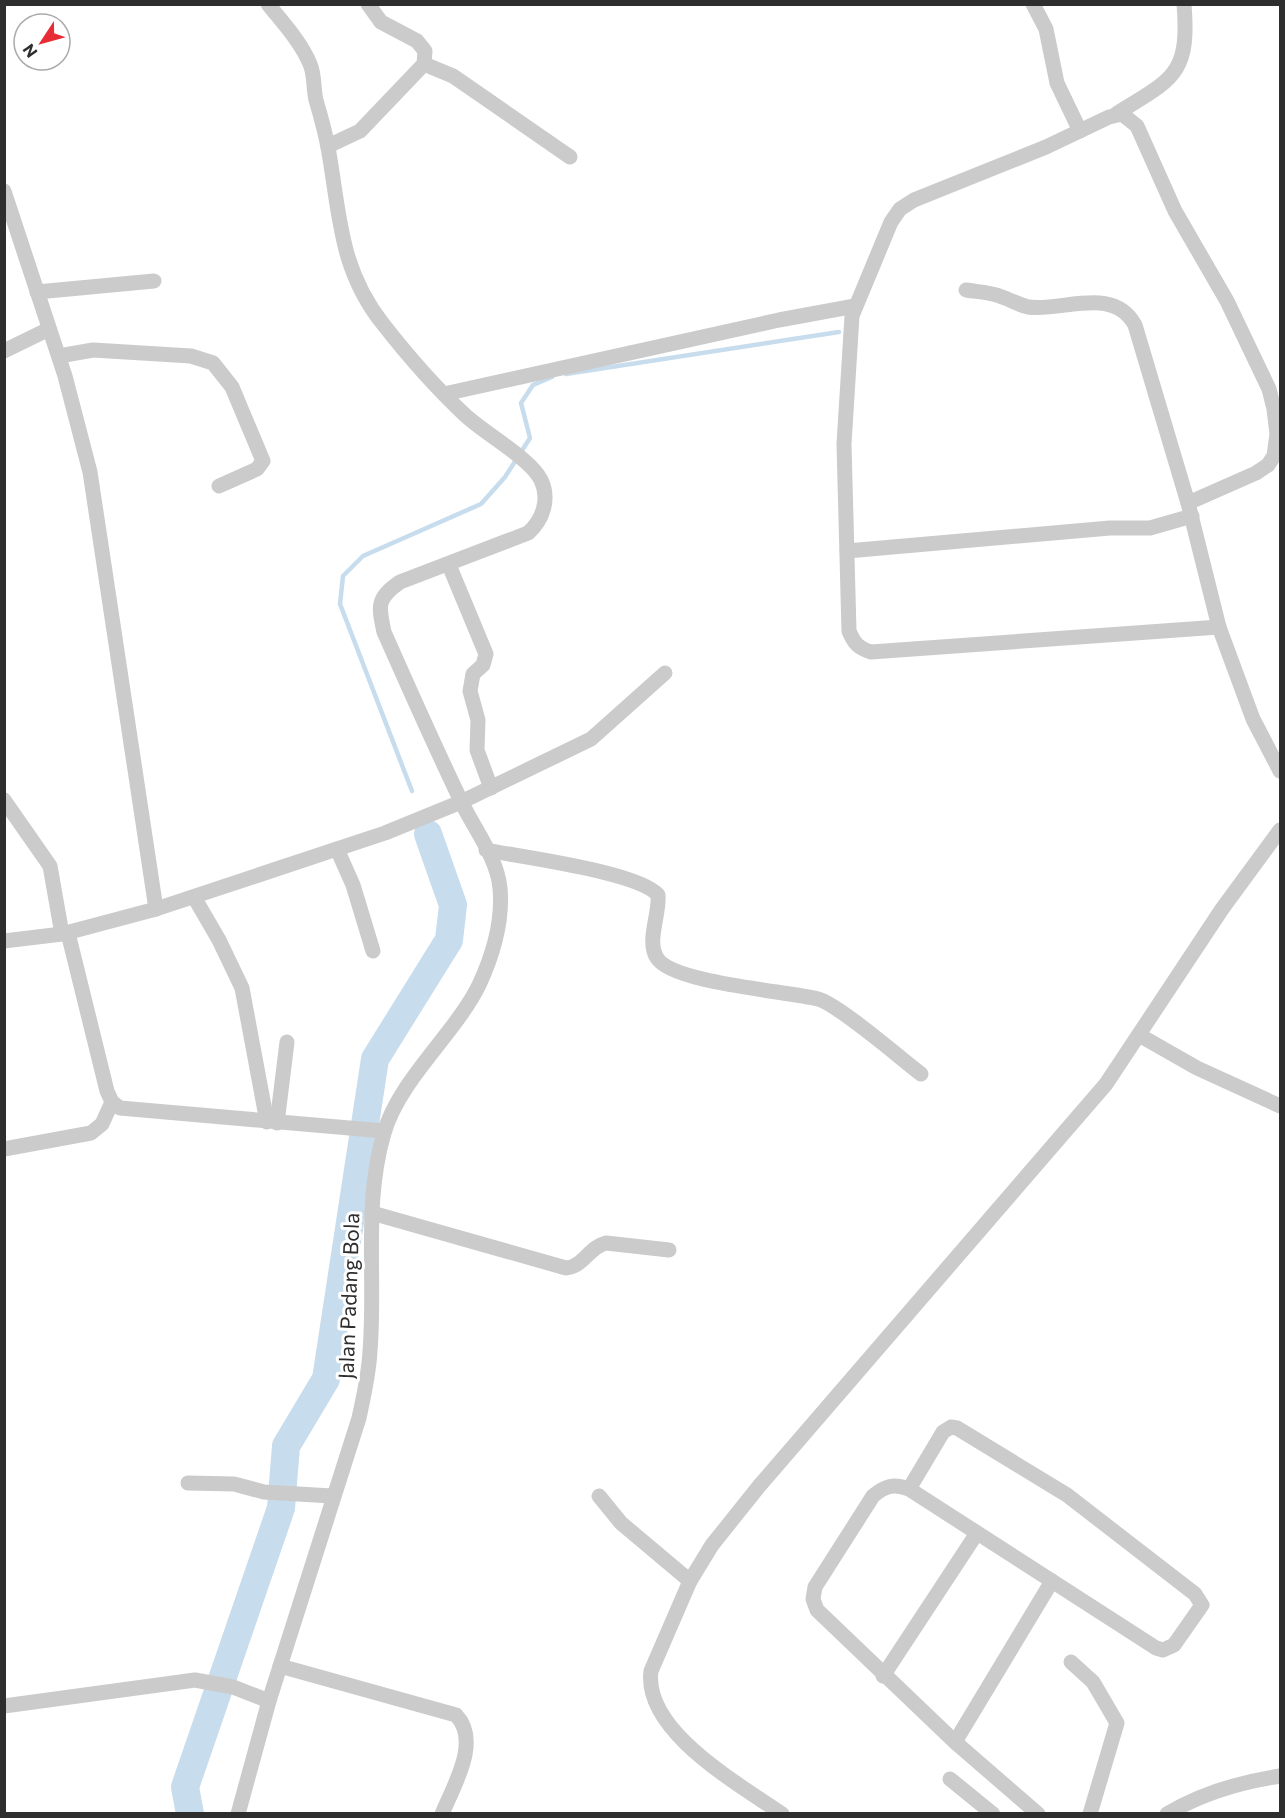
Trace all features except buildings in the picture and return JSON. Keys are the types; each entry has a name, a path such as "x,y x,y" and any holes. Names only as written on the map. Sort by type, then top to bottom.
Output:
{"street":[{"path":"268,4 309,62 328,146 346,258 360,291 399,344 444,394 779,320 855,306"},
{"path":"328,146 360,131 424,64 425,51 417,41 381,22 368,4"},
{"path":"1033,4 1046,29 1058,82 1080,131"},
{"path":"1184,4 1185,49 1180,68 1155,90 1116,114 1080,131 906,204 891,222 855,306 851,324 844,444 849,631 861,649 871,652 1219,627"},
{"path":"424,64 453,76 570,157"},
{"path":"847,551 1110,528 1150,528 1190,510 1277,459 1275,387 1175,211 1142,132 1131,119 1116,114"},
{"path":"4,191 59,356 90,471 156,909"},
{"path":"37,292 154,281"},
{"path":"966,290 992,294 1027,306 1088,303 1117,306 1124,310 1135,325 1190,510 1219,627 1253,719 1281,771"},
{"path":"4,351 49,328"},
{"path":"59,356 93,350 191,356 213,363 232,387 263,461 257,469 219,486"},
{"name":"Jalan Padang Bola","path":"238,1814 269,1701 332,1496 359,1418 366,1387 370,1350 375,1169 384,1131 395,1107 479,985 492,952 500,915 500,887 486,850 461,802 384,632 379,607 385,592 400,582 516,539 536,526 545,507 545,493 541,480 532,468 483,432 444,394"},
{"path":"449,565 486,654 483,665 473,674 470,691 478,720 477,750 491,788"},
{"path":"4,941 65,933 156,909 337,849 461,802 591,739 665,673"},
{"path":"4,800 50,866 86,1016 112,1102 102,1124 91,1133 4,1149"},
{"path":"782,1814 714,1767 692,1748 658,1710 652,1697 649,1686 651,1671 690,1581 712,1545 760,1485 1106,1084 1222,909 1281,830"},
{"path":"337,849 353,885 373,951"},
{"path":"486,850 610,875 648,886 658,895 653,946 655,956 664,966 686,975 825,1001 921,1074"},
{"path":"194,897 219,940 242,988 272,1122"},
{"path":"1139,1035 1197,1068 1281,1106"},
{"path":"272,1122 287,1042"},
{"path":"112,1102 131,1111 384,1131"},
{"path":"372,1213 566,1268 577,1266 597,1245 606,1243 669,1250"},
{"path":"909,1489 943,1432 951,1427 1040,1478 1089,1511 1200,1600 1201,1610 1174,1645 1163,1650 1156,1648 909,1489 894,1484 883,1488 873,1496 815,1587 813,1599 817,1611 828,1624 1027,1810"},
{"path":"188,1483 240,1484 264,1492 332,1496"},
{"path":"599,1496 621,1523 690,1581"},
{"path":"883,1676 977,1533"},
{"path":"955,1742 1052,1581"},
{"path":"1071,1662 1093,1682 1117,1723 1090,1814"},
{"path":"280,1666 456,1715 465,1724 468,1735 467,1747 442,1814"},
{"path":"4,1706 166,1682 215,1681 269,1701"},
{"path":"1167,1814 1190,1800 1233,1785 1281,1776"},
{"path":"950,1779 993,1814"}],"waterway":[{"path":"566,374 839,332"},
{"path":"412,791 340,604 343,576 363,556 481,504 505,477 530,438 521,403 533,385 552,377"},
{"path":"190,1814 185,1787 281,1508 286,1446 326,1379 375,1059 449,940 453,905 428,834"}]}
